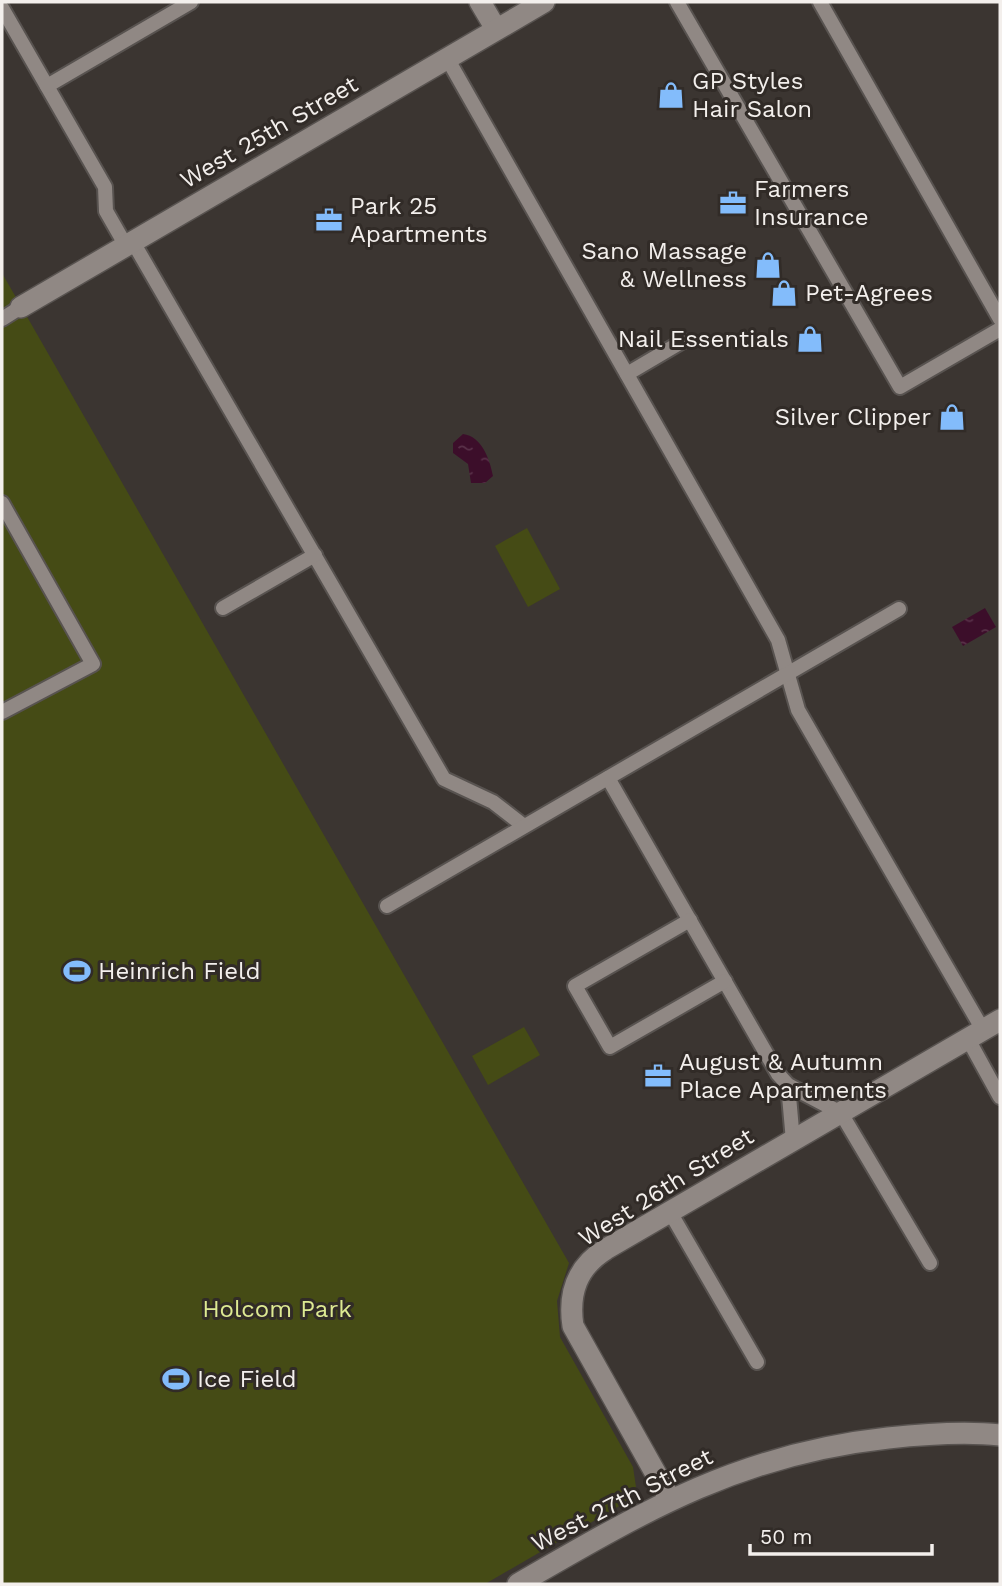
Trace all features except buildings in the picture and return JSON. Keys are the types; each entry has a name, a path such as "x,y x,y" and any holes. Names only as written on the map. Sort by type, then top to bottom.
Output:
{"street":[{"path":"480,2 496,29"},
{"name":"West 25th Street","path":"21,307 544,2"},
{"name":"West 26th Street","path":"670,1499 581,1346 573,1326 570,1308 573,1288 594,1256 984,1030"},
{"name":"West 27th Street","path":"518,1584 670,1499 734,1471 792,1454 852,1442 922,1434 1000,1435"}],"lane":[{"path":"47,86 191,2"},
{"path":"677,2 900,387 1000,329"},
{"path":"820,2 1000,319"},
{"path":"2,8 105,187 106,211 130,244 315,555 444,779 493,802 524,827"},
{"path":"447,58 778,640 798,710 984,1030 1000,1097"},
{"path":"2,319 21,307"},
{"path":"627,374 684,341"},
{"path":"2,503 93,664 2,712"},
{"path":"223,608 315,555"},
{"path":"387,906 899,609"},
{"path":"608,778 778,1074 788,1084 841,1112 930,1264"},
{"path":"690,920 575,986 610,1047 725,981"},
{"path":"788,1084 793,1140"},
{"path":"670,1212 757,1362"}],"green space":[{"name":"Holcom Park","path":"2,273 569,1263 557,1301 560,1337 633,1467 636,1487 628,1501 485,1584 2,1584"},
{"path":"527,528 560,589 528,607 495,546"},
{"path":"524,1027 540,1055 488,1085 472,1056"}],"water":[{"path":"463,434 475,439 487,456 493,476 485,483 471,483 468,464 453,453 453,443"},
{"path":"985,608 996,627 963,646 952,627"}],"place":[{"name":"GP Styles Hair Salon","path":"671,95"},
{"name":"Farmers Insurance","path":"733,203"},
{"name":"Park 25 Apartments","path":"329,220"},
{"name":"Sano Massage & Wellness","path":"768,265"},
{"name":"Pet-Agrees","path":"784,293"},
{"name":"Nail Essentials","path":"810,339"},
{"name":"Silver Clipper","path":"952,417"},
{"name":"Heinrich Field","path":"77,971"},
{"name":"August & Autumn Place Apartments","path":"658,1076"},
{"name":"Ice Field","path":"176,1379"}]}
